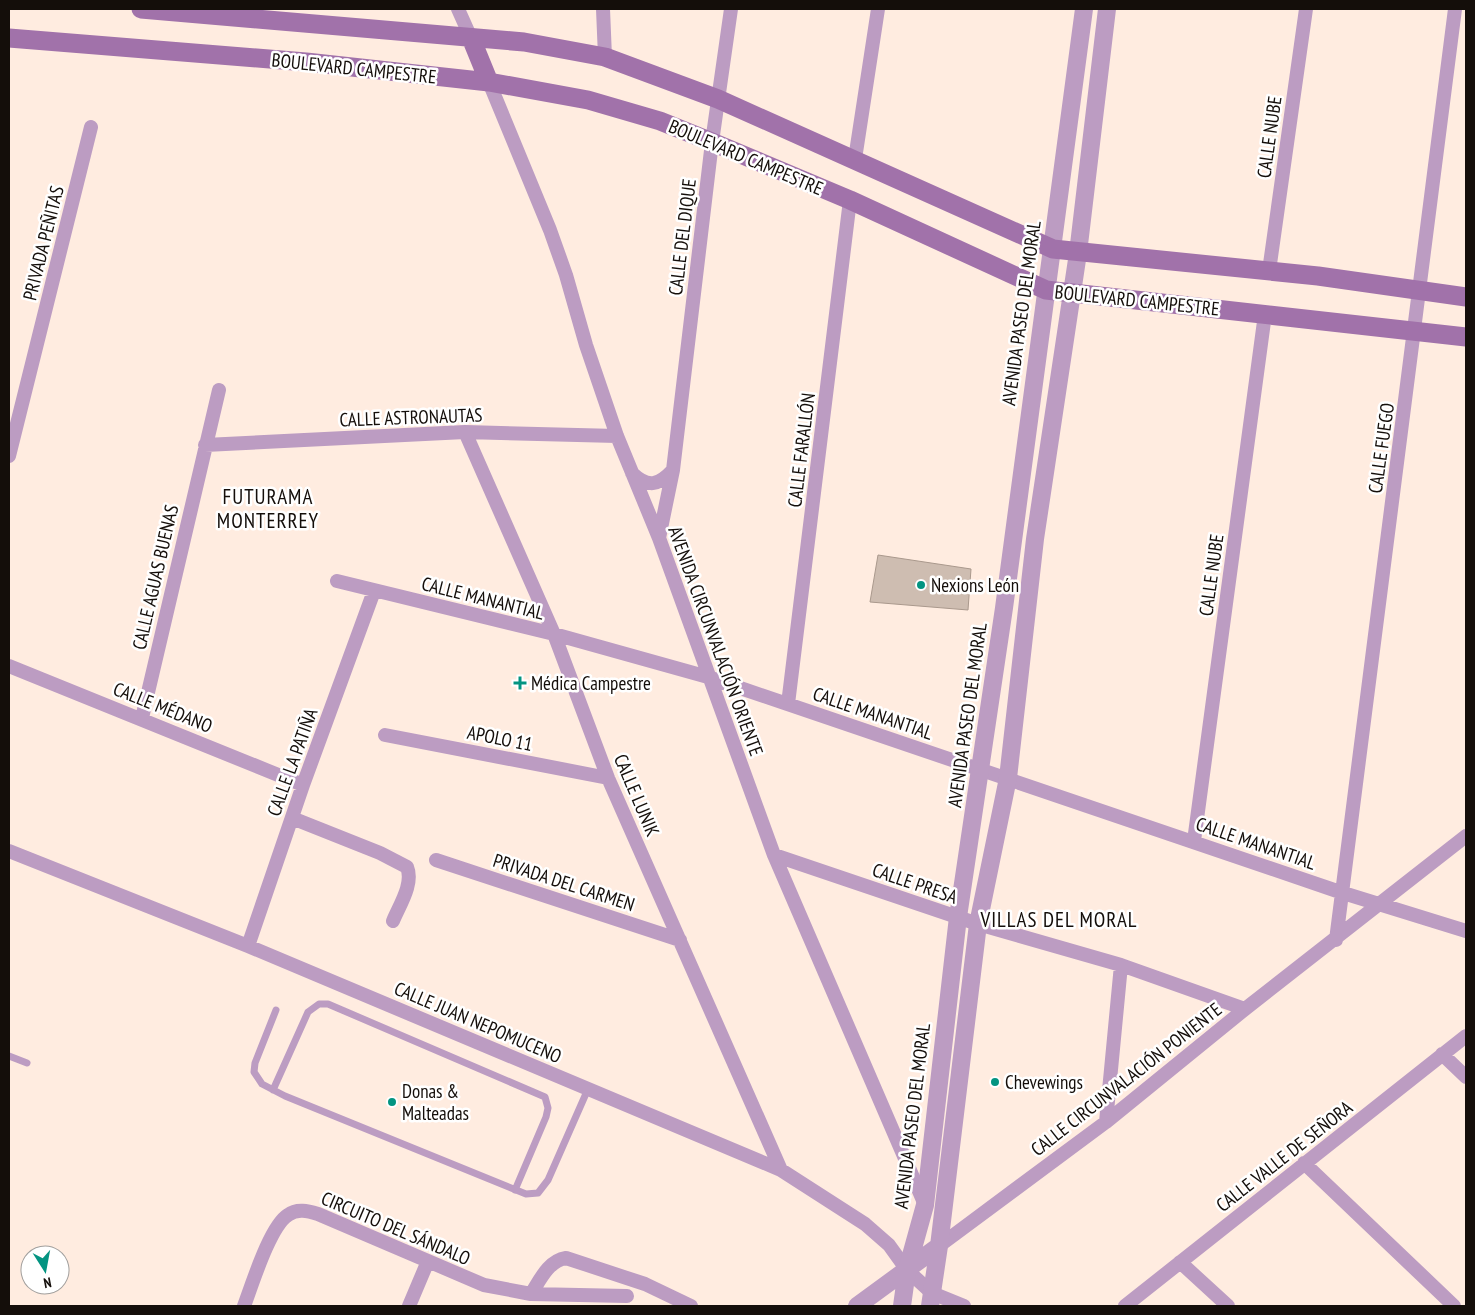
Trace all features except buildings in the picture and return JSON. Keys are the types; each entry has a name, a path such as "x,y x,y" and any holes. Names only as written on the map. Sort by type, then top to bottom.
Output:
{"main road":[{"name":"BOULEVARD CAMPESTRE","path":"141,9 524,42 605,57 718,99 1053,249 1078,254 1269,271 1466,297"},
{"name":"BOULEVARD CAMPESTRE","path":"9,38 306,62 489,82 588,100 626,109 712,142 850,200 1046,290 1466,337"},
{"path":"471,38 489,82"}],"street":[{"path":"458,9 471,38"},
{"path":"603,9 605,57"},
{"name":"CALLE DEL DIQUE","path":"659,538 673,470 712,142 731,9"},
{"path":"855,159 878,9"},
{"name":"AVENIDA PASEO DEL MORAL","path":"902,1306 906,1270 925,1206 958,917 1053,249 1084,9"},
{"path":"931,1300 978,924 1008,778 1035,539 1070,294 1078,254 1107,9"},
{"name":"CALLE NUBE","path":"1269,271 1306,9"},
{"name":"CALLE FUEGO","path":"1340,892 1415,330 1455,9"},
{"name":"AVENIDA CIRCUNVALACIÓN ORIENTE","path":"489,82 550,230 566,275 586,346 617,436 659,538 774,855 925,1206"},
{"name":"PRIVADA PEÑITAS","path":"9,456 91,127"},
{"name":"CALLE FARALLÓN","path":"788,704 850,200"},
{"name":"CALLE NUBE","path":"1194,841 1265,314"},
{"name":"CALLE AGUAS BUENAS","path":"142,718 219,390"},
{"name":"CALLE ASTRONAUTAS","path":"206,445 465,432 617,436"},
{"name":"CALLE LUNIK","path":"465,432 554,634 608,778 781,1170"},
{"path":"632,472 647,483 661,481 673,470"},
{"name":"CALLE MANANTIAL","path":"337,581 554,634 708,677 1340,892 1466,931"},
{"name":"CALLE LA PATIÑA","path":"248,946 303,785 374,591"},
{"name":"CALLE MÉDANO","path":"9,666 142,718 303,785"},
{"name":"APOLO 11","path":"385,735 608,778"},
{"path":"292,818 380,853 407,867 409,872 407,887 393,921"},
{"name":"CALLE CIRCUNVALACIÓN PONIENTE","path":"939,1246 1106,1122 1245,1009 1336,940 1466,836"},
{"name":"CALLE JUAN NEPOMUCENO","path":"9,851 248,946 781,1170 866,1224 889,1246 931,1300 964,1306"},
{"name":"CALLE PRESA","path":"774,855 978,924 1121,965 1245,1009"},
{"name":"PRIVADA DEL CARMEN","path":"436,860 680,940"},
{"path":"1336,940 1340,892"},
{"path":"1106,1122 1121,965"},
{"name":"CALLE VALLE DE SEÑORA","path":"1125,1306 1466,1036"},
{"path":"1442,1054 1466,1077"},
{"path":"1304,1163 1454,1306"},
{"name":"CIRCUITO DEL SÁNDALO","path":"244,1306 274,1231 288,1214 298,1210 318,1214 484,1285 531,1294 627,1296"},
{"path":"858,1306 939,1246"},
{"path":"531,1294 551,1264 558,1259 566,1258 645,1284 691,1306"},
{"path":"409,1306 428,1261"},
{"path":"1180,1262 1228,1306"},
{"path":"611,1306 645,1284"}],"lane":[{"path":"274,1090 308,1012 319,1004 328,1004 545,1097 548,1108 546,1117 515,1190"},
{"path":"276,1010 254,1072 262,1084 515,1190 532,1195 543,1188 588,1088"},
{"path":"9,1056 28,1063"}],"place":[{"name":"Nexions León","path":"921,585"},
{"name":"Médica Campestre","path":"520,683"},
{"name":"Chevewings","path":"995,1082"},
{"name":"Donas & Malteadas","path":"392,1102"}],"district":[{"name":"FUTURAMA MONTERREY","path":"268,509"},
{"name":"VILLAS DEL MORAL","path":"1059,920"}]}
